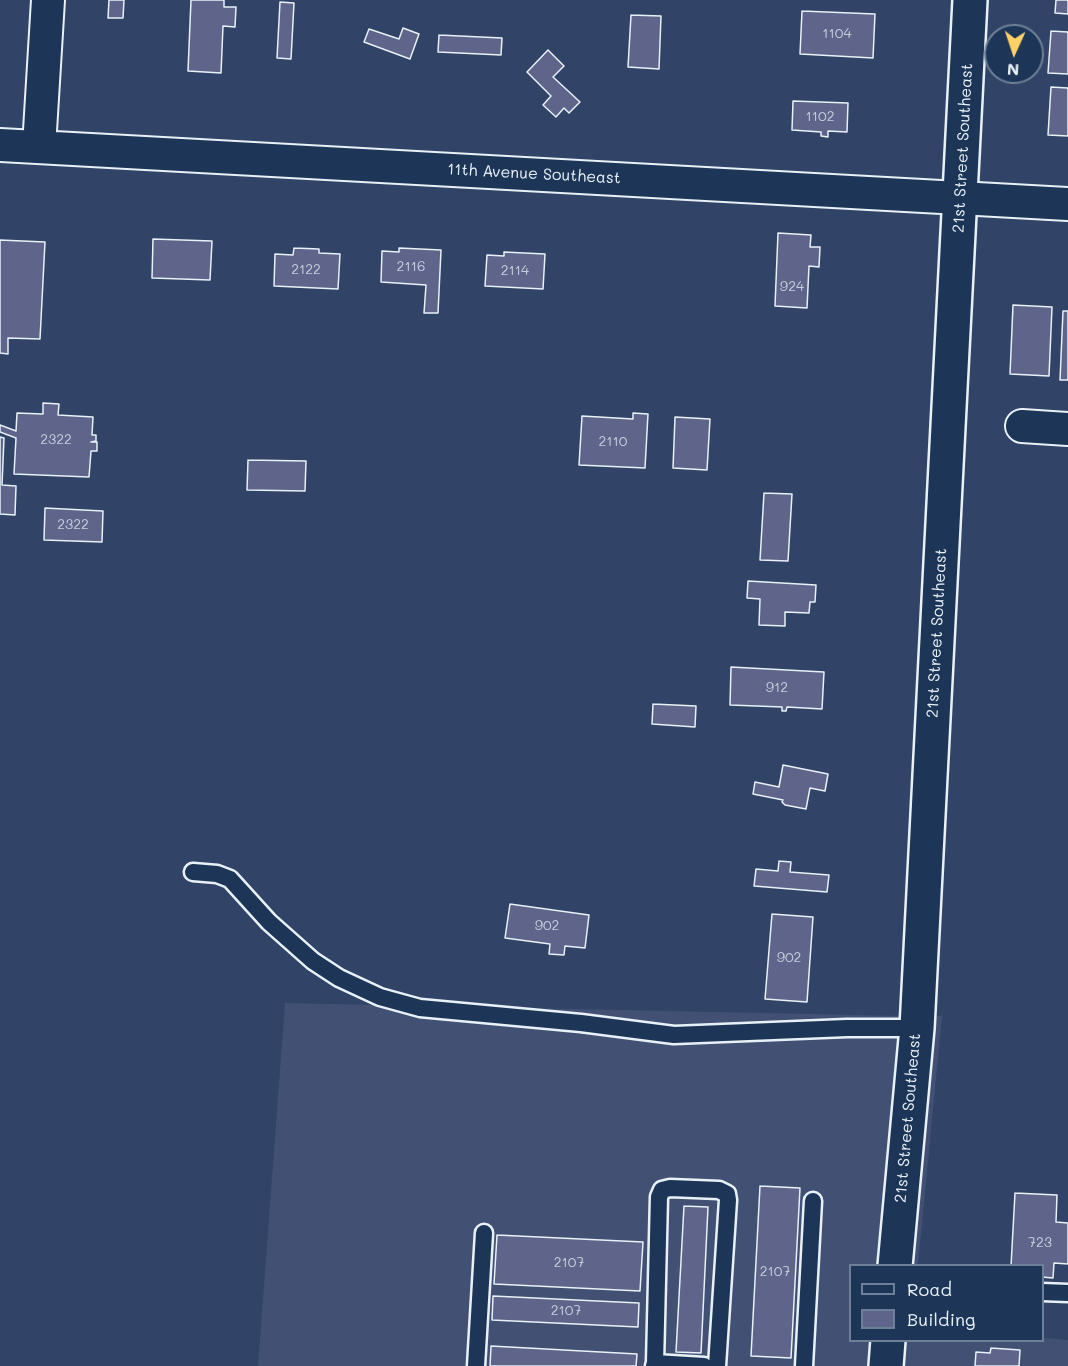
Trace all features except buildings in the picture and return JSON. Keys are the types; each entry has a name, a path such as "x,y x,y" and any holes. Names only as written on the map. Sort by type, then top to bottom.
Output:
{"street":[{"path":"39,147 48,0"},
{"name":"21st Street Southeast","path":"895,1264 917,1028 970,0"},
{"name":"11th Avenue Southeast","path":"0,145 1068,204"},
{"path":"1022,426 1068,429"},
{"path":"886,1366 888,1342"}],"lane":[{"path":"193,872 217,874 230,879 269,922 313,961 339,978 380,997 420,1008 580,1023 674,1035 848,1028 917,1028"},
{"path":"704,1366 654,1365 659,1197 662,1190 670,1188 719,1190 727,1194 717,1366"},
{"path":"804,1366 813,1201"},
{"path":"476,1366 484,1233"},
{"path":"1044,1292 1068,1293"}],"shaded area":[{"path":"285,1003 904,1016 881,1264 849,1264 849,1342 874,1342 872,1366 258,1366"},
{"path":"931,1016 942,1016 918,1264 908,1264"},
{"path":"1044,1338 1068,1340 1068,1366 899,1366 902,1342 1044,1342"}]}
